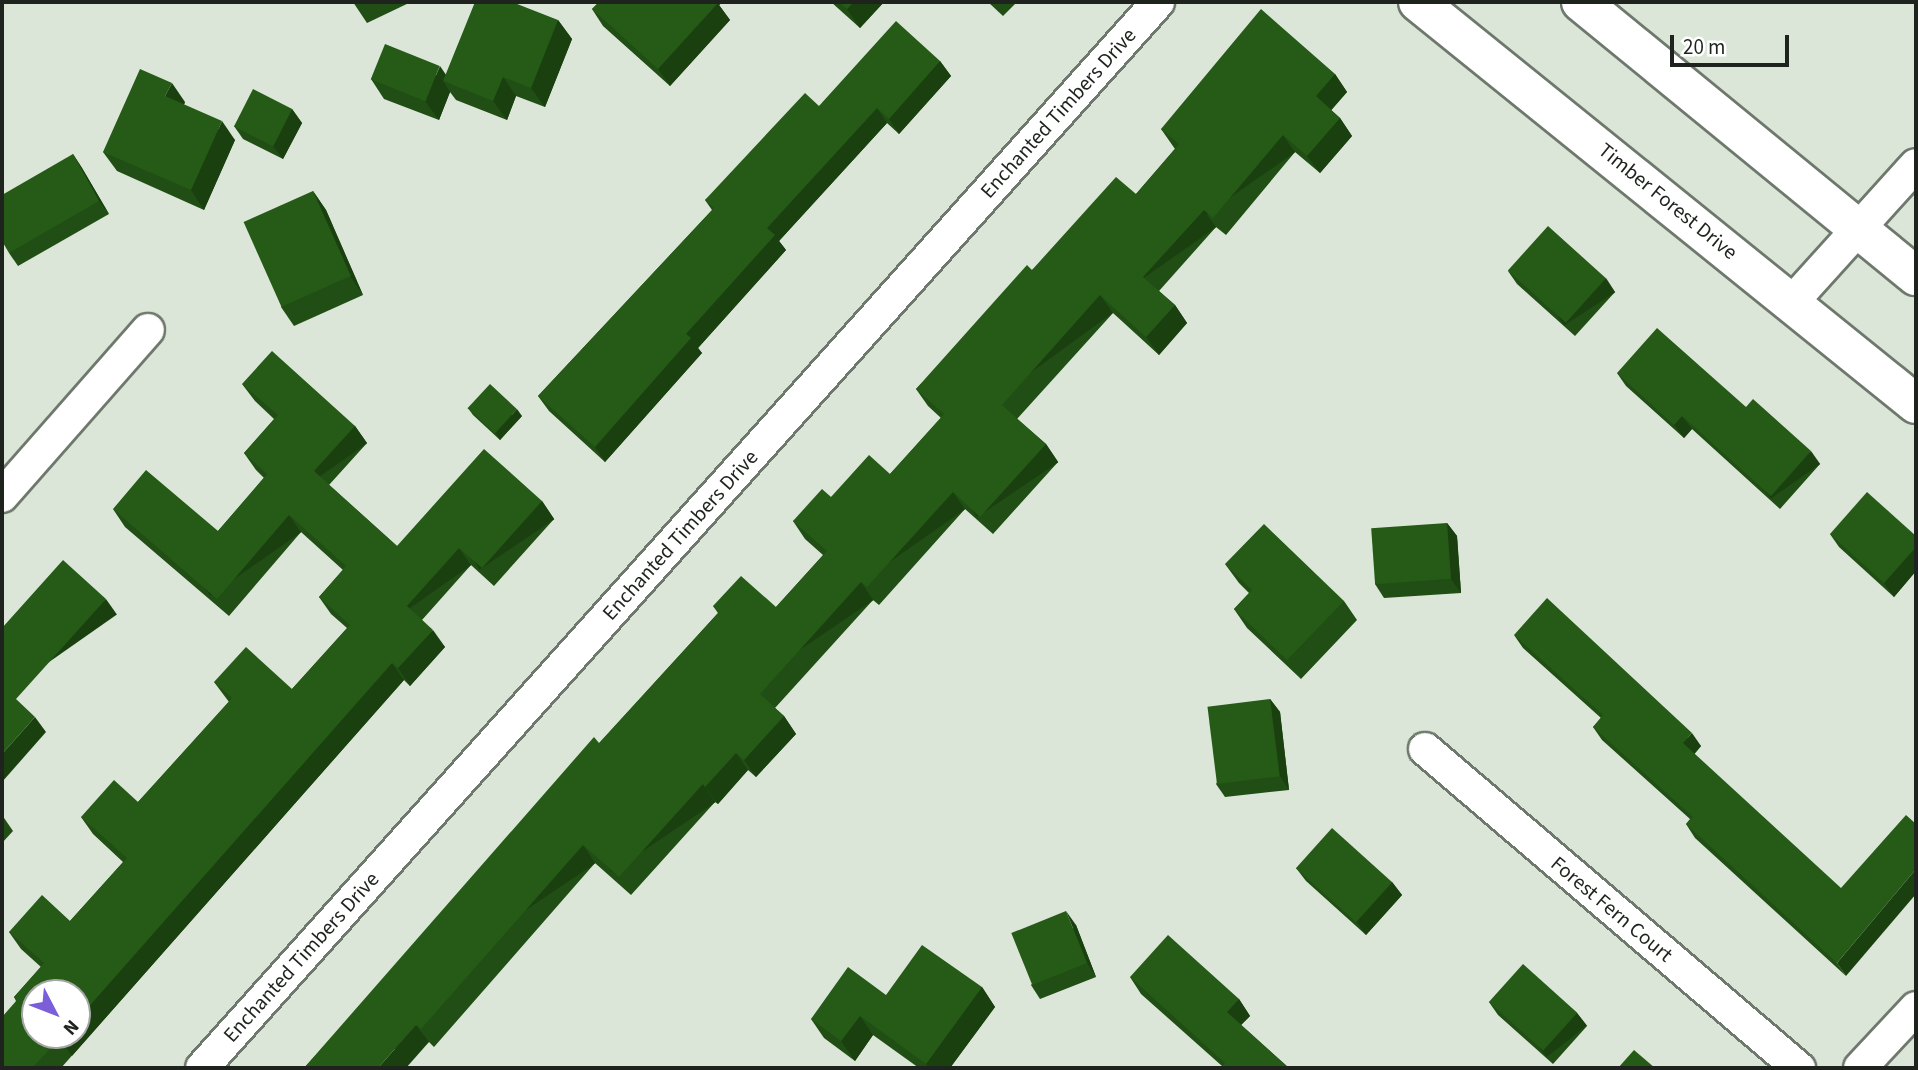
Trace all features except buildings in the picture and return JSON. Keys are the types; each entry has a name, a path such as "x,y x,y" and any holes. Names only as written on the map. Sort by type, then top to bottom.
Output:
{"street":[{"name":"Enchanted Timbers Drive","path":"202,1068 1158,2"},
{"name":"Timber Forest Drive","path":"1418,2 1793,301 1916,404"},
{"path":"1581,2 1916,276"},
{"path":"1793,301 1916,165"},
{"path":"2,496 148,330"},
{"name":"Forest Fern Court","path":"1425,749 1799,1068"},
{"path":"1860,1068 1916,1008"}]}
